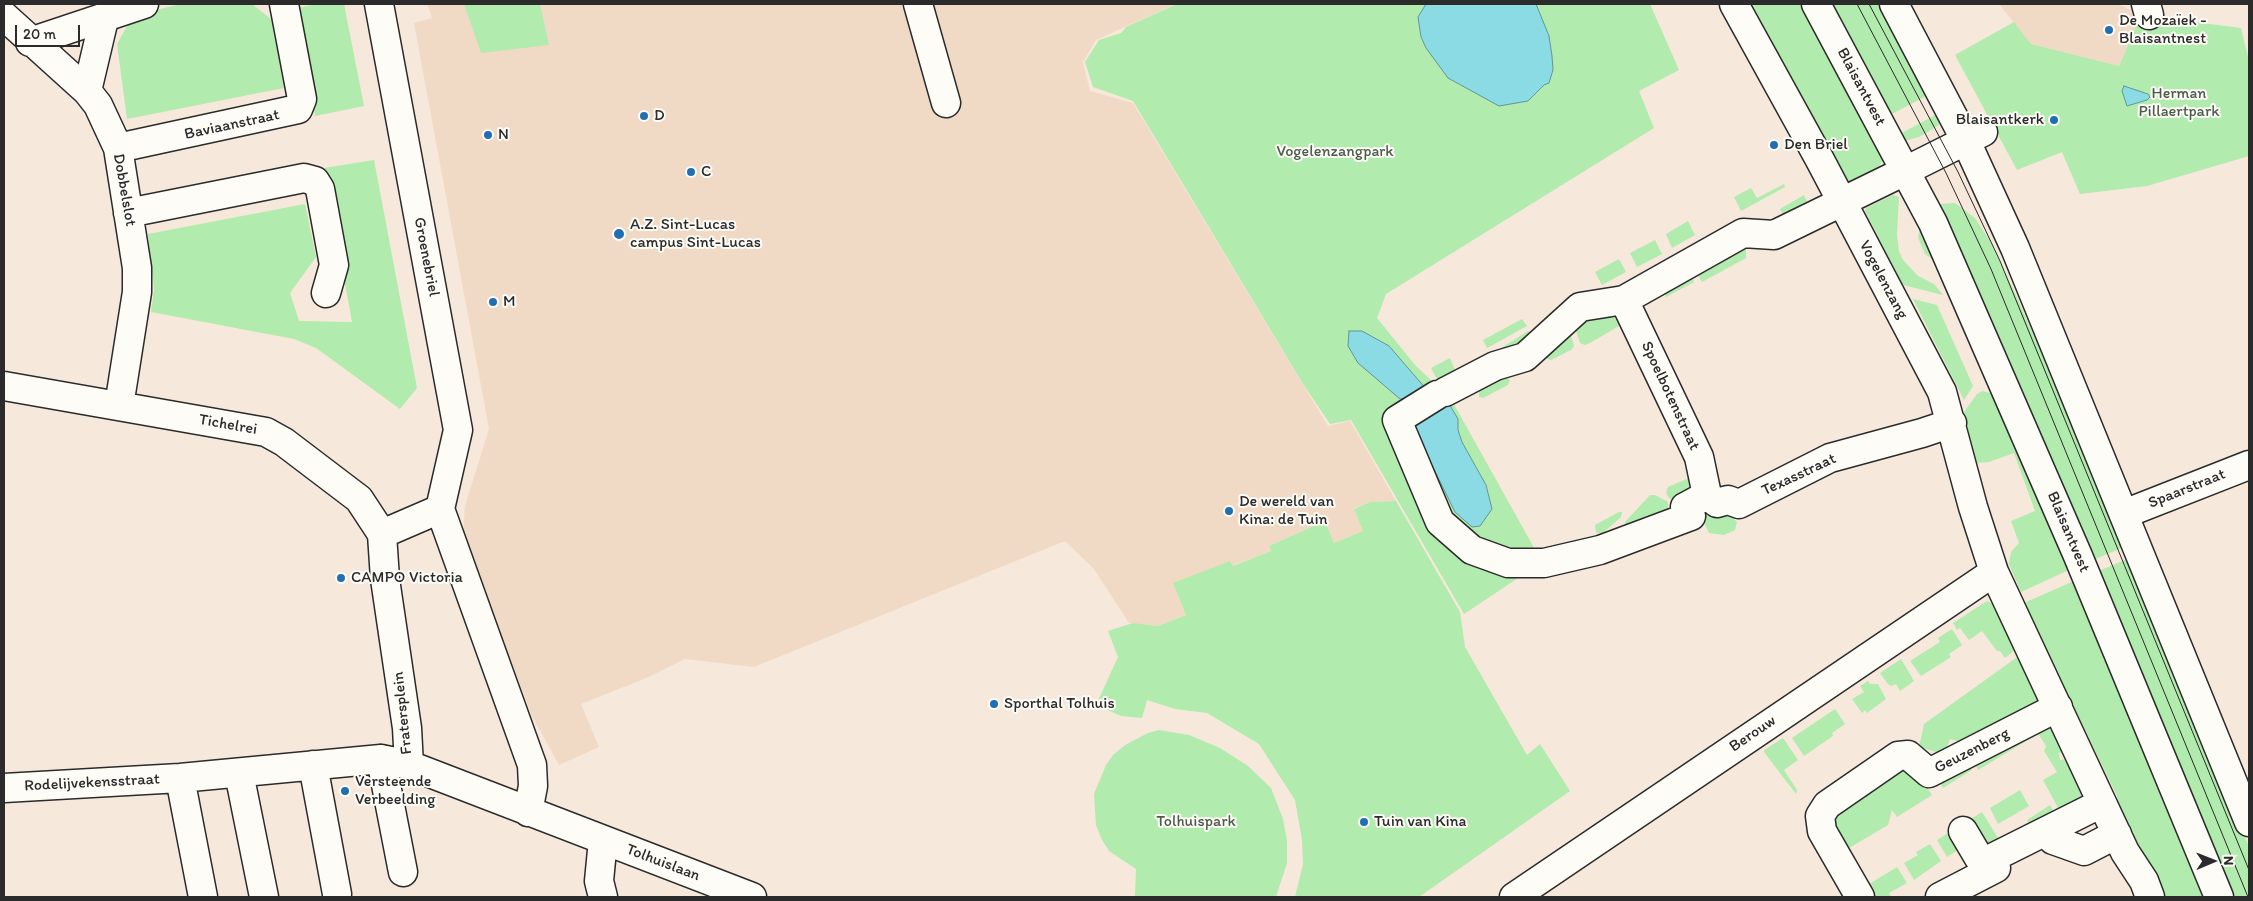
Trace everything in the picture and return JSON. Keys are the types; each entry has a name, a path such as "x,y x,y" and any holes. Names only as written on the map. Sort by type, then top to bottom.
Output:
{"street":[{"path":"30,42 104,19 144,4"},
{"name":"Baviaanstraat","path":"118,148 298,110 302,99 284,4"},
{"name":"Groenebriel","path":"379,4 458,430 440,509"},
{"path":"918,4 946,103"},
{"name":"Vogelenzang","path":"1734,4 1843,202 1942,392 1952,423 1973,507 1994,572"},
{"name":"Blaisantvest","path":"1816,4 1933,223 2008,392 2219,897"},
{"path":"1894,4 1975,136 2015,248 2249,822"},
{"name":"Dobbelslot","path":"4,16 30,42 87,91 98,105 118,148 137,268 137,292 119,406"},
{"path":"87,91 104,19"},
{"path":"1707,495 1686,507 1691,516 1600,550 1544,563 1508,563 1472,550 1440,522 1397,420 1406,412 1495,366 1525,357 1580,308 1624,300 1744,233 1774,235 1975,136"},
{"path":"128,213 304,178 315,181 320,189 334,265 326,293"},
{"name":"Spoelbotenstraat","path":"1624,300 1699,457 1707,495"},
{"name":"Tichelrei","path":"4,386 266,432 284,442 360,499 382,534"},
{"name":"Texasstraat","path":"1707,495 1717,503 1728,500 1738,504 1830,458 1922,434 1952,423"},
{"name":"Spaarstraat","path":"2124,514 2249,465"},
{"path":"382,534 440,509 532,765 533,786 528,812"},
{"name":"Fratersplein","path":"382,534 384,580 407,728 409,765 602,840"},
{"path":"1994,572 2125,852 2144,881 2150,897"},
{"name":"Berouw","path":"1514,897 1994,572"},
{"name":"Geuzenberg","path":"1860,897 1822,831 1820,816 1827,805 1898,756 1908,755 1929,773 2058,707"},
{"path":"380,759 403,872"},
{"name":"Rodelijvekensstraat","path":"4,788 180,778 380,759 409,765"},
{"path":"313,765 337,894"},
{"path":"239,773 264,897"},
{"name":"Rodelijvekensstraat","path":"180,778 203,897"},
{"path":"1940,897 1994,869 2048,830 2102,803"},
{"path":"2048,830 2053,840 2084,851 2117,834"},
{"path":"1963,831 1979,858 1994,869"},
{"path":"602,840 599,881 603,897"},
{"name":"Tolhuislaan","path":"602,840 752,897"}],"shaded area":[{"path":"427,4 1176,4 1096,40 1083,62 1090,91 1133,103 1328,426 1350,421 1396,501 1370,502 1354,508 1363,531 1334,543 1325,521 1269,546 1271,551 1232,566 1231,561 1174,584 1186,615 1158,626 1129,623 1094,569 1065,541 754,667 685,659 644,679 581,704 599,747 559,765 532,716 463,537 465,506 489,429 414,23 432,18"},
{"path":"1999,4 2118,4 2141,15 2119,66 2031,44"}],"green space":[{"path":"181,4 252,4 271,19 284,88 127,119 117,44 128,24 143,13"},
{"path":"315,4 344,4 364,106 315,116 295,9"},
{"path":"464,4 540,4 549,45 481,53"},
{"name":"Vogelenzangpark","path":"1177,4 1650,4 1679,70 1639,91 1654,128 1386,294 1377,318 1415,365 1451,399 1542,562 1464,614 1351,420 1330,424 1303,384 1133,101 1093,87 1085,62 1099,40 1121,33 1126,27"},
{"path":"1745,4 1802,4 1881,151 1882,161 1878,169 1854,182 1846,181"},
{"path":"1827,4 1881,4 1930,94 1888,116"},
{"name":"Herman Pillaertpark","path":"2141,15 2241,28 2249,61 2249,156 2147,186 2080,194 2062,152 2017,170 1955,55 2014,22 2031,44 2119,66"},
{"path":"1939,113 1939,125 1919,137 1905,141 1898,135"},
{"path":"374,160 417,388 400,409 316,348 294,339 151,312 154,290 148,234 305,204 316,257 290,293 299,321 352,322 324,168"},
{"path":"1784,184 1785,187 1741,211 1734,197 1751,188 1757,198"},
{"path":"1804,195 1809,206 1785,218 1780,209"},
{"path":"1893,195 1899,197 1897,234 1899,251 1903,260 1918,276 1934,284 1943,295 1903,285 1865,211 1866,208"},
{"path":"1955,203 1975,218 1990,241 2016,295 2126,546 2091,561 1936,207 1941,204"},
{"path":"1688,221 1695,235 1672,248 1666,234"},
{"path":"1921,225 1937,263 1925,254 1921,245 1918,237"},
{"path":"1655,240 1662,254 1637,267 1630,253"},
{"path":"1746,242 1746,258 1702,282 1693,267"},
{"path":"1619,259 1626,272 1602,285 1595,272"},
{"path":"1688,270 1694,282 1666,297 1660,285"},
{"path":"1913,299 1937,305 1973,386 1964,400"},
{"path":"1602,315 1614,318 1619,322 1619,326 1590,343 1585,345 1580,343 1575,328 1576,323"},
{"path":"1522,319 1527,326 1487,348 1483,340"},
{"path":"1528,331 1532,333 1531,344 1493,353"},
{"path":"1567,333 1571,336 1574,346 1571,350 1551,360 1547,359 1546,356"},
{"path":"1450,358 1456,373 1439,383 1431,368"},
{"path":"1505,377 1510,380 1508,385 1483,398 1479,397 1479,385"},
{"path":"1982,391 1998,395 2071,569 2021,592 2009,564 2011,552 2019,543 2011,521 2035,511 2014,453 1989,462 1976,463 1964,412 1977,394"},
{"path":"1689,478 1693,482 1691,494 1677,502 1669,498 1666,493 1668,487"},
{"path":"1650,495 1655,495 1668,502 1668,512 1625,528 1625,522"},
{"path":"1396,501 1460,612 1465,647 1527,755 1540,744 1570,791 1419,897 1295,897 1303,864 1302,840 1295,800 1259,744 1207,713 1175,709 1147,700 1142,718 1121,716 1096,705 1118,657 1108,631 1133,623 1158,626 1186,615 1173,583 1230,561 1233,566 1271,551 1269,546 1325,521 1334,543 1363,531 1354,509 1370,502"},
{"path":"1709,511 1733,518 1737,522 1735,530 1724,535 1709,533 1701,516"},
{"path":"1622,512 1621,517 1604,532 1600,534 1596,532 1595,525"},
{"path":"2130,558 2249,847 2249,897 2229,897 2096,572"},
{"path":"2076,580 2207,897 2160,897 2118,813 2117,796 2024,603"},
{"path":"1987,601 2000,608 2017,648 2005,658 2000,651 1997,651 1982,631 1969,640 1960,628 1957,630 1953,623"},
{"path":"1952,629 1962,645 1949,654 1951,657 1921,676 1910,661 1940,642 1938,638"},
{"path":"2020,655 2044,708 1964,743 1950,739 1944,754 1919,747 1924,724"},
{"path":"1901,659 1914,681 1900,691 1896,684 1891,686 1887,683 1880,673"},
{"path":"1868,681 1870,684 1878,684 1886,699 1867,713 1865,710 1862,713 1852,699 1864,692 1860,686"},
{"path":"1835,709 1845,724 1832,733 1833,736 1804,756 1792,738"},
{"path":"2049,717 2065,751 2059,753 2060,760 2067,759 2088,798 2063,817 2043,780 2057,772 2044,751 2046,746 2034,727"},
{"path":"2028,729 2033,737 1978,770 1973,761"},
{"name":"Tolhuispark","path":"1159,730 1189,735 1220,748 1248,766 1271,788 1283,819 1287,841 1287,863 1276,897 1135,897 1136,869 1109,851 1102,840 1096,825 1094,794 1106,765 1113,755 1125,745 1148,733"},
{"path":"1783,738 1798,760 1784,770 1797,790 1796,794 1764,752 1764,750"},
{"path":"1903,760 1932,795 1897,817 1892,810 1888,825 1849,848 1836,845 1833,809"},
{"path":"1968,763 1972,770 1943,788 1939,781"},
{"path":"2020,790 2029,806 1998,824 1990,808"},
{"path":"2050,805 2056,815 2031,827 2027,820"},
{"path":"1982,812 2003,846 1986,855 1968,821"},
{"path":"1951,831 1961,848 1947,857 1937,840"},
{"path":"1930,844 1941,861 1914,880 1904,863 1918,855 1916,852"},
{"path":"1897,867 1907,883 1889,893 1891,897 1868,897 1866,886"}],"water":[{"path":"1426,4 1536,4 1549,36 1553,70 1549,83 1544,85 1528,101 1499,106 1448,78 1426,48 1421,37 1418,17"},
{"path":"2124,86 2148,94 2150,97 2147,100 2127,106 2122,91"},
{"path":"1349,331 1362,331 1389,346 1427,390 1448,402 1458,419 1458,430 1462,442 1486,485 1492,509 1480,526 1472,527 1455,512 1426,453 1418,448 1410,399 1400,399 1358,363 1348,346"}],"tram line":[{"path":"1857,4 1946,173 1991,269 2248,897"},
{"path":"1869,4 1958,172 2000,261 2249,870"}],"place":[{"name":"De Mozaïek - Blaisantnest","path":"2109,30"},
{"name":"D","path":"644,116"},
{"name":"Blaisantkerk","path":"2054,120"},
{"name":"N","path":"488,135"},
{"name":"Den Briel","path":"1774,145"},
{"name":"C","path":"691,172"},
{"name":"A.Z. Sint-Lucas campus Sint-Lucas","path":"619,234"},
{"name":"M","path":"493,302"},
{"name":"De wereld van Kina: de Tuin","path":"1229,511"},
{"name":"CAMPO Victoria","path":"341,578"},
{"name":"Sporthal Tolhuis","path":"994,704"},
{"name":"Versteende Verbeelding","path":"345,791"},
{"name":"Tuin van Kina","path":"1364,822"}]}
